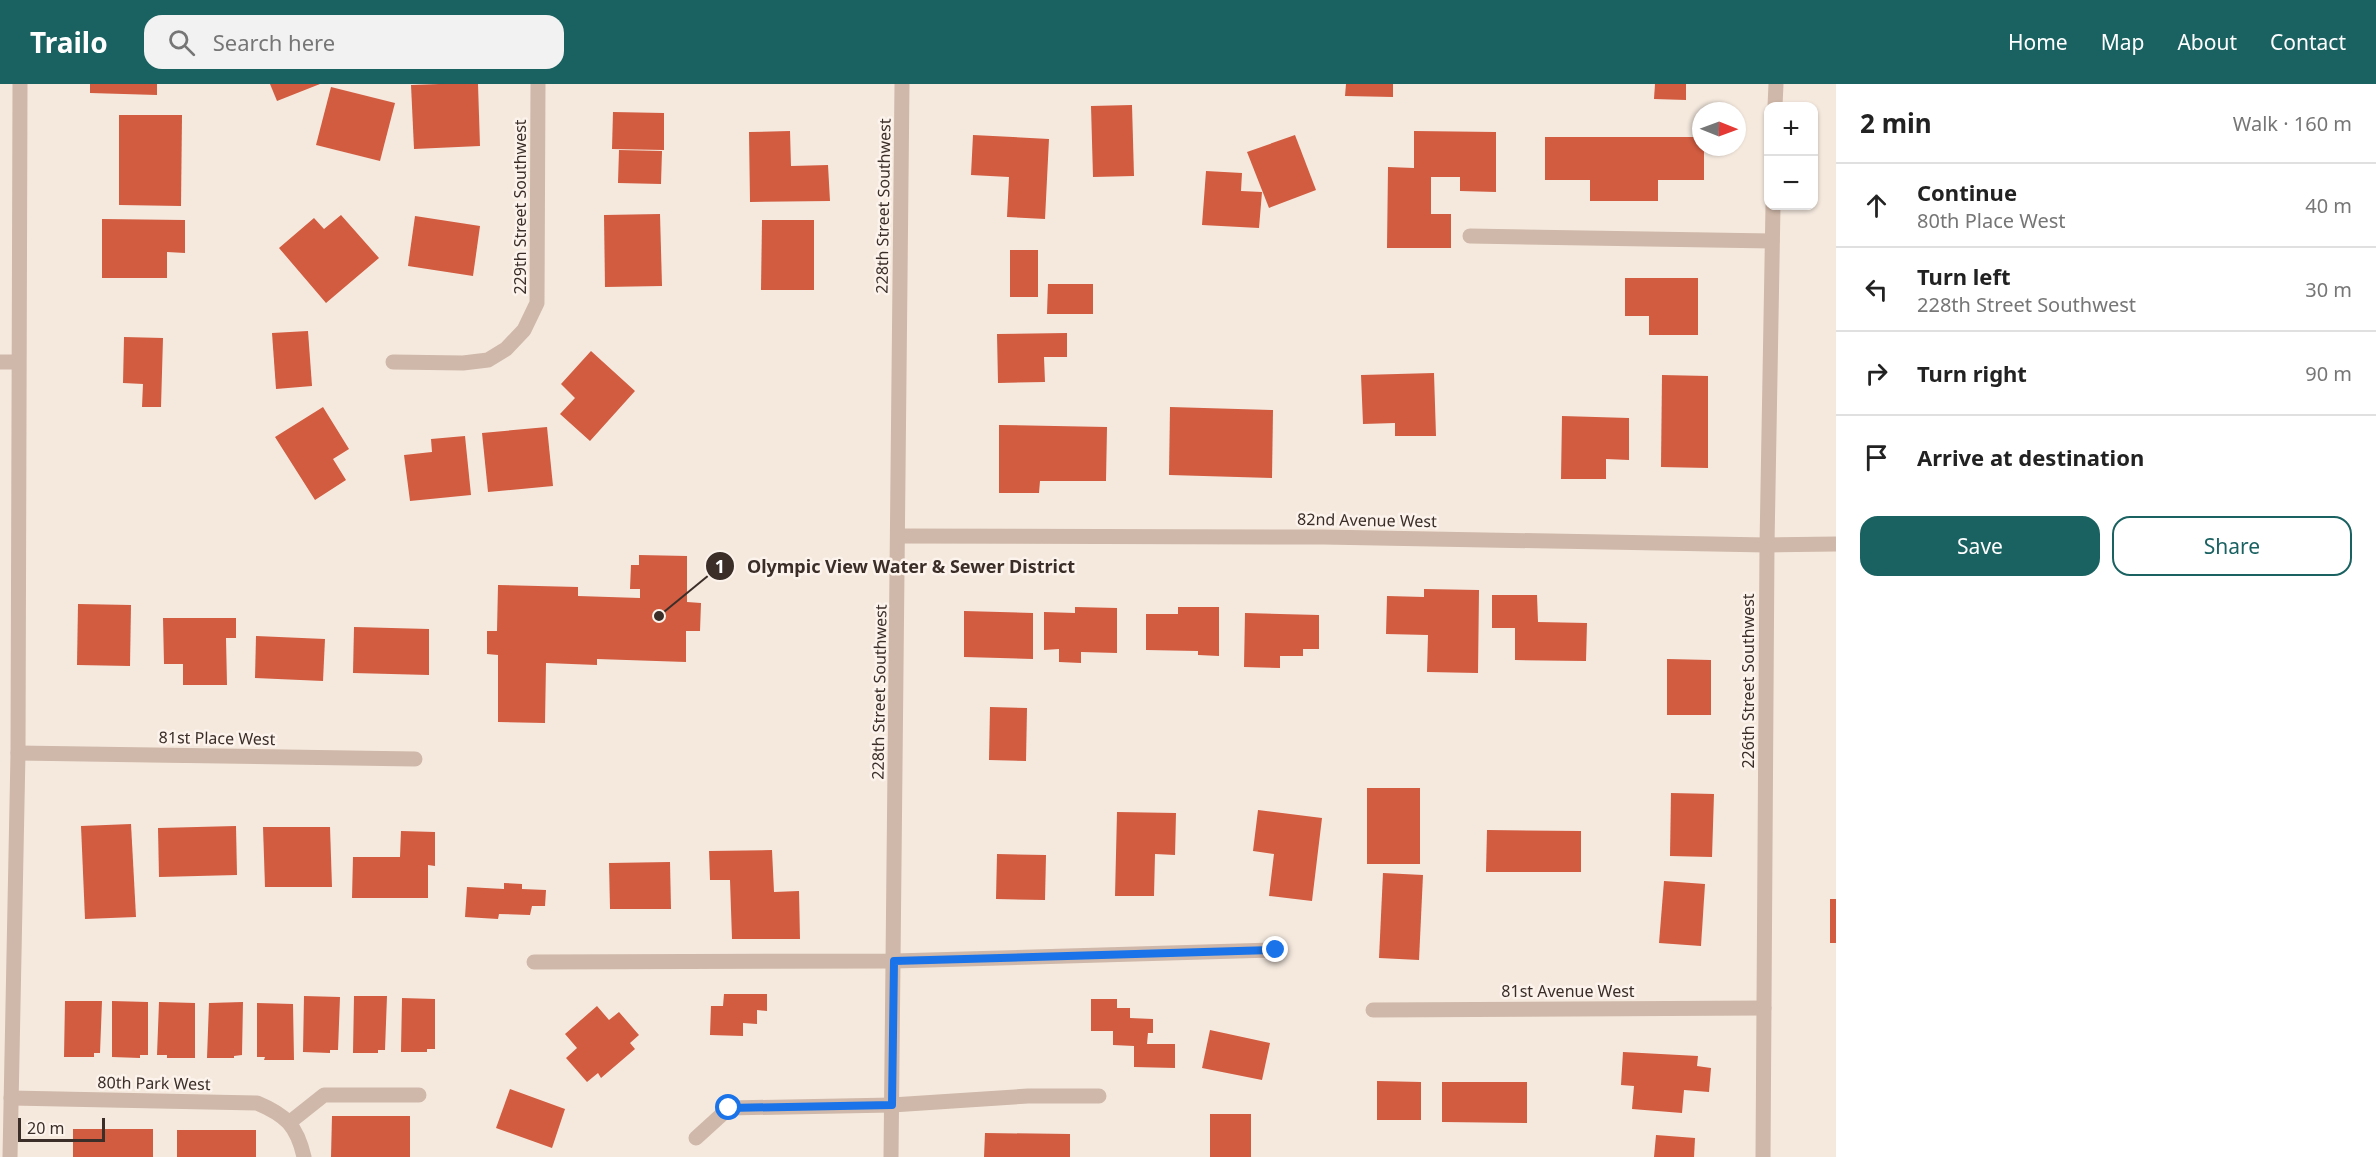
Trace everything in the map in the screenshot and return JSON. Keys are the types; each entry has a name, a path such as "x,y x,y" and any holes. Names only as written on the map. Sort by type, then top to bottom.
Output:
{"street":[{"path":"10,1157 11,1098 6,1017 18,753 20,84"},
{"name":"229th Street Southwest","path":"393,362 463,363 488,360 506,349 524,330 537,303 538,84"},
{"name":"228th Street Southwest","path":"891,1157 902,84"},
{"path":"1775,102 1776,84"},
{"name":"226th Street Southwest","path":"1763,1157 1767,545 1773,210"},
{"path":"1470,236 1772,241"},
{"path":"0,362 18,362"},
{"name":"82nd Avenue West","path":"898,536 1323,537 1767,545 1836,544"},
{"name":"81st Place West","path":"18,753 416,759"},
{"path":"534,962 894,961 1276,950"},
{"name":"81st Avenue West","path":"1373,1010 1764,1008"},
{"path":"304,1157 301,1142 290,1122 324,1095 419,1095"},
{"path":"696,1138 729,1108 892,1105 1028,1096 1099,1096"},
{"name":"80th Park West","path":"11,1098 257,1103 276,1111 290,1122"}],"building":[{"path":"90,84 157,84 157,95 90,93"},
{"path":"270,84 320,84 277,101"},
{"path":"478,84 480,146 414,149 411,85"},
{"path":"1346,84 1393,84 1393,97 1345,96"},
{"path":"1655,84 1686,84 1686,100 1654,99"},
{"path":"331,87 395,103 380,161 316,145"},
{"path":"1132,105 1134,176 1093,177 1091,106"},
{"path":"613,112 664,113 664,150 612,149"},
{"path":"119,115 182,115 181,206 119,205"},
{"path":"790,131 791,166 828,165 830,201 750,202 749,132"},
{"path":"1414,131 1496,132 1496,192 1460,191 1460,177 1431,177 1431,214 1451,214 1451,248 1387,248 1388,167 1414,168"},
{"path":"973,135 1049,139 1045,219 1007,217 1009,177 971,175"},
{"path":"1295,135 1316,190 1269,208 1247,152"},
{"path":"1545,137 1692,137 1692,156 1704,156 1704,180 1658,180 1658,201 1590,201 1590,180 1545,180"},
{"path":"619,150 662,151 661,184 618,183"},
{"path":"1206,171 1242,173 1241,191 1262,192 1259,228 1202,225"},
{"path":"660,214 662,286 605,287 604,215"},
{"path":"341,215 379,258 326,303 279,248 314,218 324,229"},
{"path":"415,216 480,226 473,276 408,266"},
{"path":"102,219 185,220 185,253 167,252 167,278 102,278"},
{"path":"762,220 814,220 814,290 761,290"},
{"path":"1010,250 1038,250 1038,297 1010,297"},
{"path":"1625,278 1698,278 1698,335 1649,335 1649,316 1625,316"},
{"path":"1048,284 1093,284 1093,314 1047,314"},
{"path":"308,331 312,386 276,389 272,333"},
{"path":"1067,333 1067,357 1044,357 1045,382 998,383 997,334"},
{"path":"124,337 163,338 161,407 142,407 143,384 123,383"},
{"path":"591,351 635,391 590,441 560,414 575,398 561,384"},
{"path":"1434,373 1436,436 1395,436 1395,423 1363,424 1361,375"},
{"path":"1662,375 1708,376 1708,468 1661,467"},
{"path":"323,407 349,449 333,459 346,480 315,500 275,437"},
{"path":"1170,407 1273,410 1272,478 1169,475"},
{"path":"1562,416 1629,418 1629,460 1606,459 1606,479 1561,479"},
{"path":"999,425 1107,427 1106,481 1040,481 1039,493 999,493"},
{"path":"547,427 553,486 488,492 482,433"},
{"path":"465,436 471,495 410,501 404,455 432,452 431,439"},
{"path":"639,555 687,556 687,602 701,603 700,631 686,631 686,662 597,659 597,665 546,663 545,723 498,722 498,655 487,654 487,631 497,631 498,585 578,587 578,596 640,598 640,589 630,589 631,565 639,565"},
{"path":"1424,589 1479,590 1478,673 1427,672 1428,635 1386,634 1387,596 1424,597"},
{"path":"1492,595 1537,595 1538,622 1587,623 1586,661 1515,660 1515,628 1492,628"},
{"path":"78,604 131,605 130,666 77,665"},
{"path":"1075,607 1117,608 1117,653 1081,652 1081,663 1059,662 1059,649 1044,650 1044,612 1075,613"},
{"path":"1178,607 1219,607 1219,656 1198,655 1198,651 1146,650 1146,614 1178,614"},
{"path":"964,611 1033,613 1033,659 964,657"},
{"path":"1245,613 1319,615 1319,649 1303,649 1303,656 1280,656 1280,668 1244,667"},
{"path":"163,618 236,618 236,638 226,638 227,685 183,685 183,664 164,664"},
{"path":"354,627 429,629 429,675 353,673"},
{"path":"256,636 325,639 323,681 255,678"},
{"path":"1667,659 1711,660 1711,715 1667,715"},
{"path":"990,707 1027,708 1026,761 989,760"},
{"path":"1367,788 1420,788 1420,864 1367,864"},
{"path":"1671,793 1714,794 1712,857 1670,856"},
{"path":"1258,810 1322,818 1312,901 1269,896 1274,854 1253,851"},
{"path":"1117,812 1176,813 1175,855 1155,854 1154,896 1115,896"},
{"path":"131,824 136,917 85,919 81,826"},
{"path":"236,826 237,875 159,877 158,828"},
{"path":"263,827 330,827 332,887 265,887"},
{"path":"1487,830 1581,831 1581,872 1486,872"},
{"path":"401,831 435,832 435,866 428,865 428,898 352,898 353,857 400,857"},
{"path":"772,850 774,892 799,891 800,939 732,939 730,880 710,880 709,851"},
{"path":"997,854 1046,855 1045,900 996,899"},
{"path":"670,862 671,909 610,909 609,863"},
{"path":"1383,873 1423,875 1419,960 1379,958"},
{"path":"1664,881 1705,884 1701,946 1659,943"},
{"path":"504,883 522,884 522,889 546,890 545,906 532,906 530,915 499,914 498,919 465,917 467,887 504,889"},
{"path":"1830,899 1836,899 1836,943 1830,943"},
{"path":"724,994 767,994 767,1011 757,1010 757,1024 743,1023 743,1036 710,1035 711,1006 723,1006"},
{"path":"304,996 340,997 338,1050 330,1050 330,1053 303,1052"},
{"path":"354,996 387,996 385,1050 378,1050 378,1053 353,1053"},
{"path":"402,998 435,999 435,1049 427,1049 427,1052 401,1052"},
{"path":"1091,999 1117,999 1117,1008 1130,1008 1130,1018 1153,1019 1153,1033 1148,1033 1147,1044 1175,1044 1175,1068 1134,1067 1134,1046 1113,1045 1113,1031 1091,1031"},
{"path":"65,1001 102,1001 100,1053 94,1053 94,1057 64,1057"},
{"path":"112,1001 148,1002 148,1055 140,1055 140,1058 112,1057"},
{"path":"159,1002 195,1003 195,1058 167,1058 167,1055 157,1055"},
{"path":"243,1002 242,1055 234,1056 234,1058 207,1058 209,1003"},
{"path":"257,1003 293,1004 294,1060 264,1060 265,1057 257,1057"},
{"path":"597,1006 609,1020 619,1012 639,1035 630,1043 635,1049 601,1078 598,1073 587,1082 566,1058 577,1048 565,1034"},
{"path":"1210,1030 1270,1043 1262,1080 1202,1068"},
{"path":"1623,1052 1698,1056 1697,1066 1711,1068 1709,1092 1684,1090 1682,1113 1632,1109 1634,1086 1621,1085"},
{"path":"1377,1081 1421,1082 1421,1120 1377,1120"},
{"path":"1442,1082 1527,1082 1527,1123 1442,1122"},
{"path":"510,1089 565,1109 552,1148 496,1128"},
{"path":"1210,1114 1251,1114 1251,1157 1210,1157"},
{"path":"332,1116 410,1116 410,1157 331,1157"},
{"path":"73,1129 153,1129 153,1157 73,1157"},
{"path":"177,1130 256,1130 256,1157 177,1157"},
{"path":"985,1133 1070,1134 1070,1157 984,1157"},
{"path":"1656,1135 1695,1138 1694,1157 1654,1157"}],"place":[{"name":"Olympic View Water & Sewer District","path":"659,616"}],"route":[{"path":"729,1108 892,1105 894,961 1276,950"}]}
